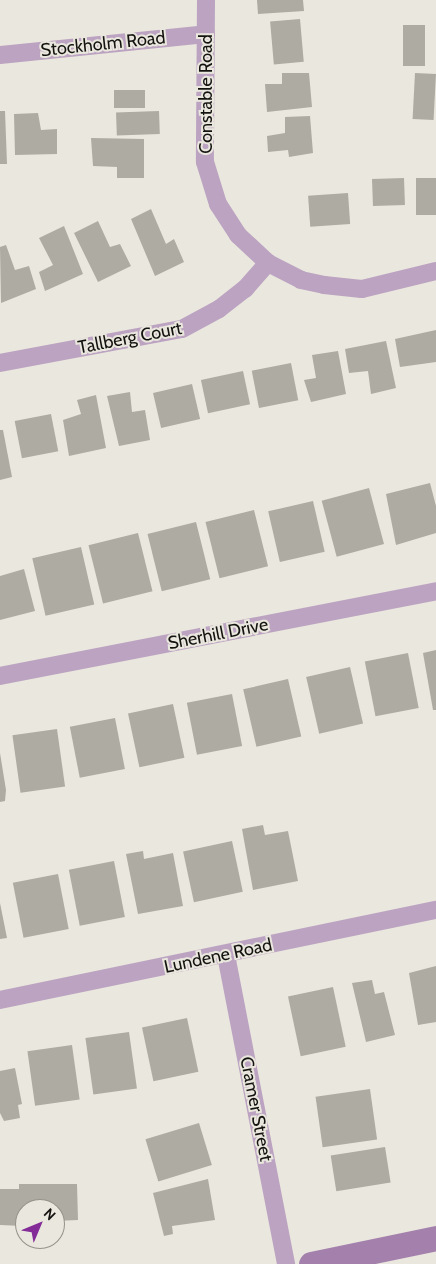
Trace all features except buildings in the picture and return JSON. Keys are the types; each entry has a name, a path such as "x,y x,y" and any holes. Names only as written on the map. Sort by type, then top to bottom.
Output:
{"street":[{"name":"Constable Road","path":"206,0 205,162 218,204 238,235 268,263 301,280 362,288 436,271"},
{"name":"Stockholm Road","path":"0,55 206,34"},
{"name":"Tallberg Court","path":"0,363 182,330 219,309 245,289 268,263"},
{"name":"Sherhill Drive","path":"0,676 436,591"},
{"name":"Lundene Road","path":"0,1000 226,955 436,910"},
{"name":"Cramer Street","path":"226,955 286,1264"},
{"path":"311,1264 436,1238"}]}
